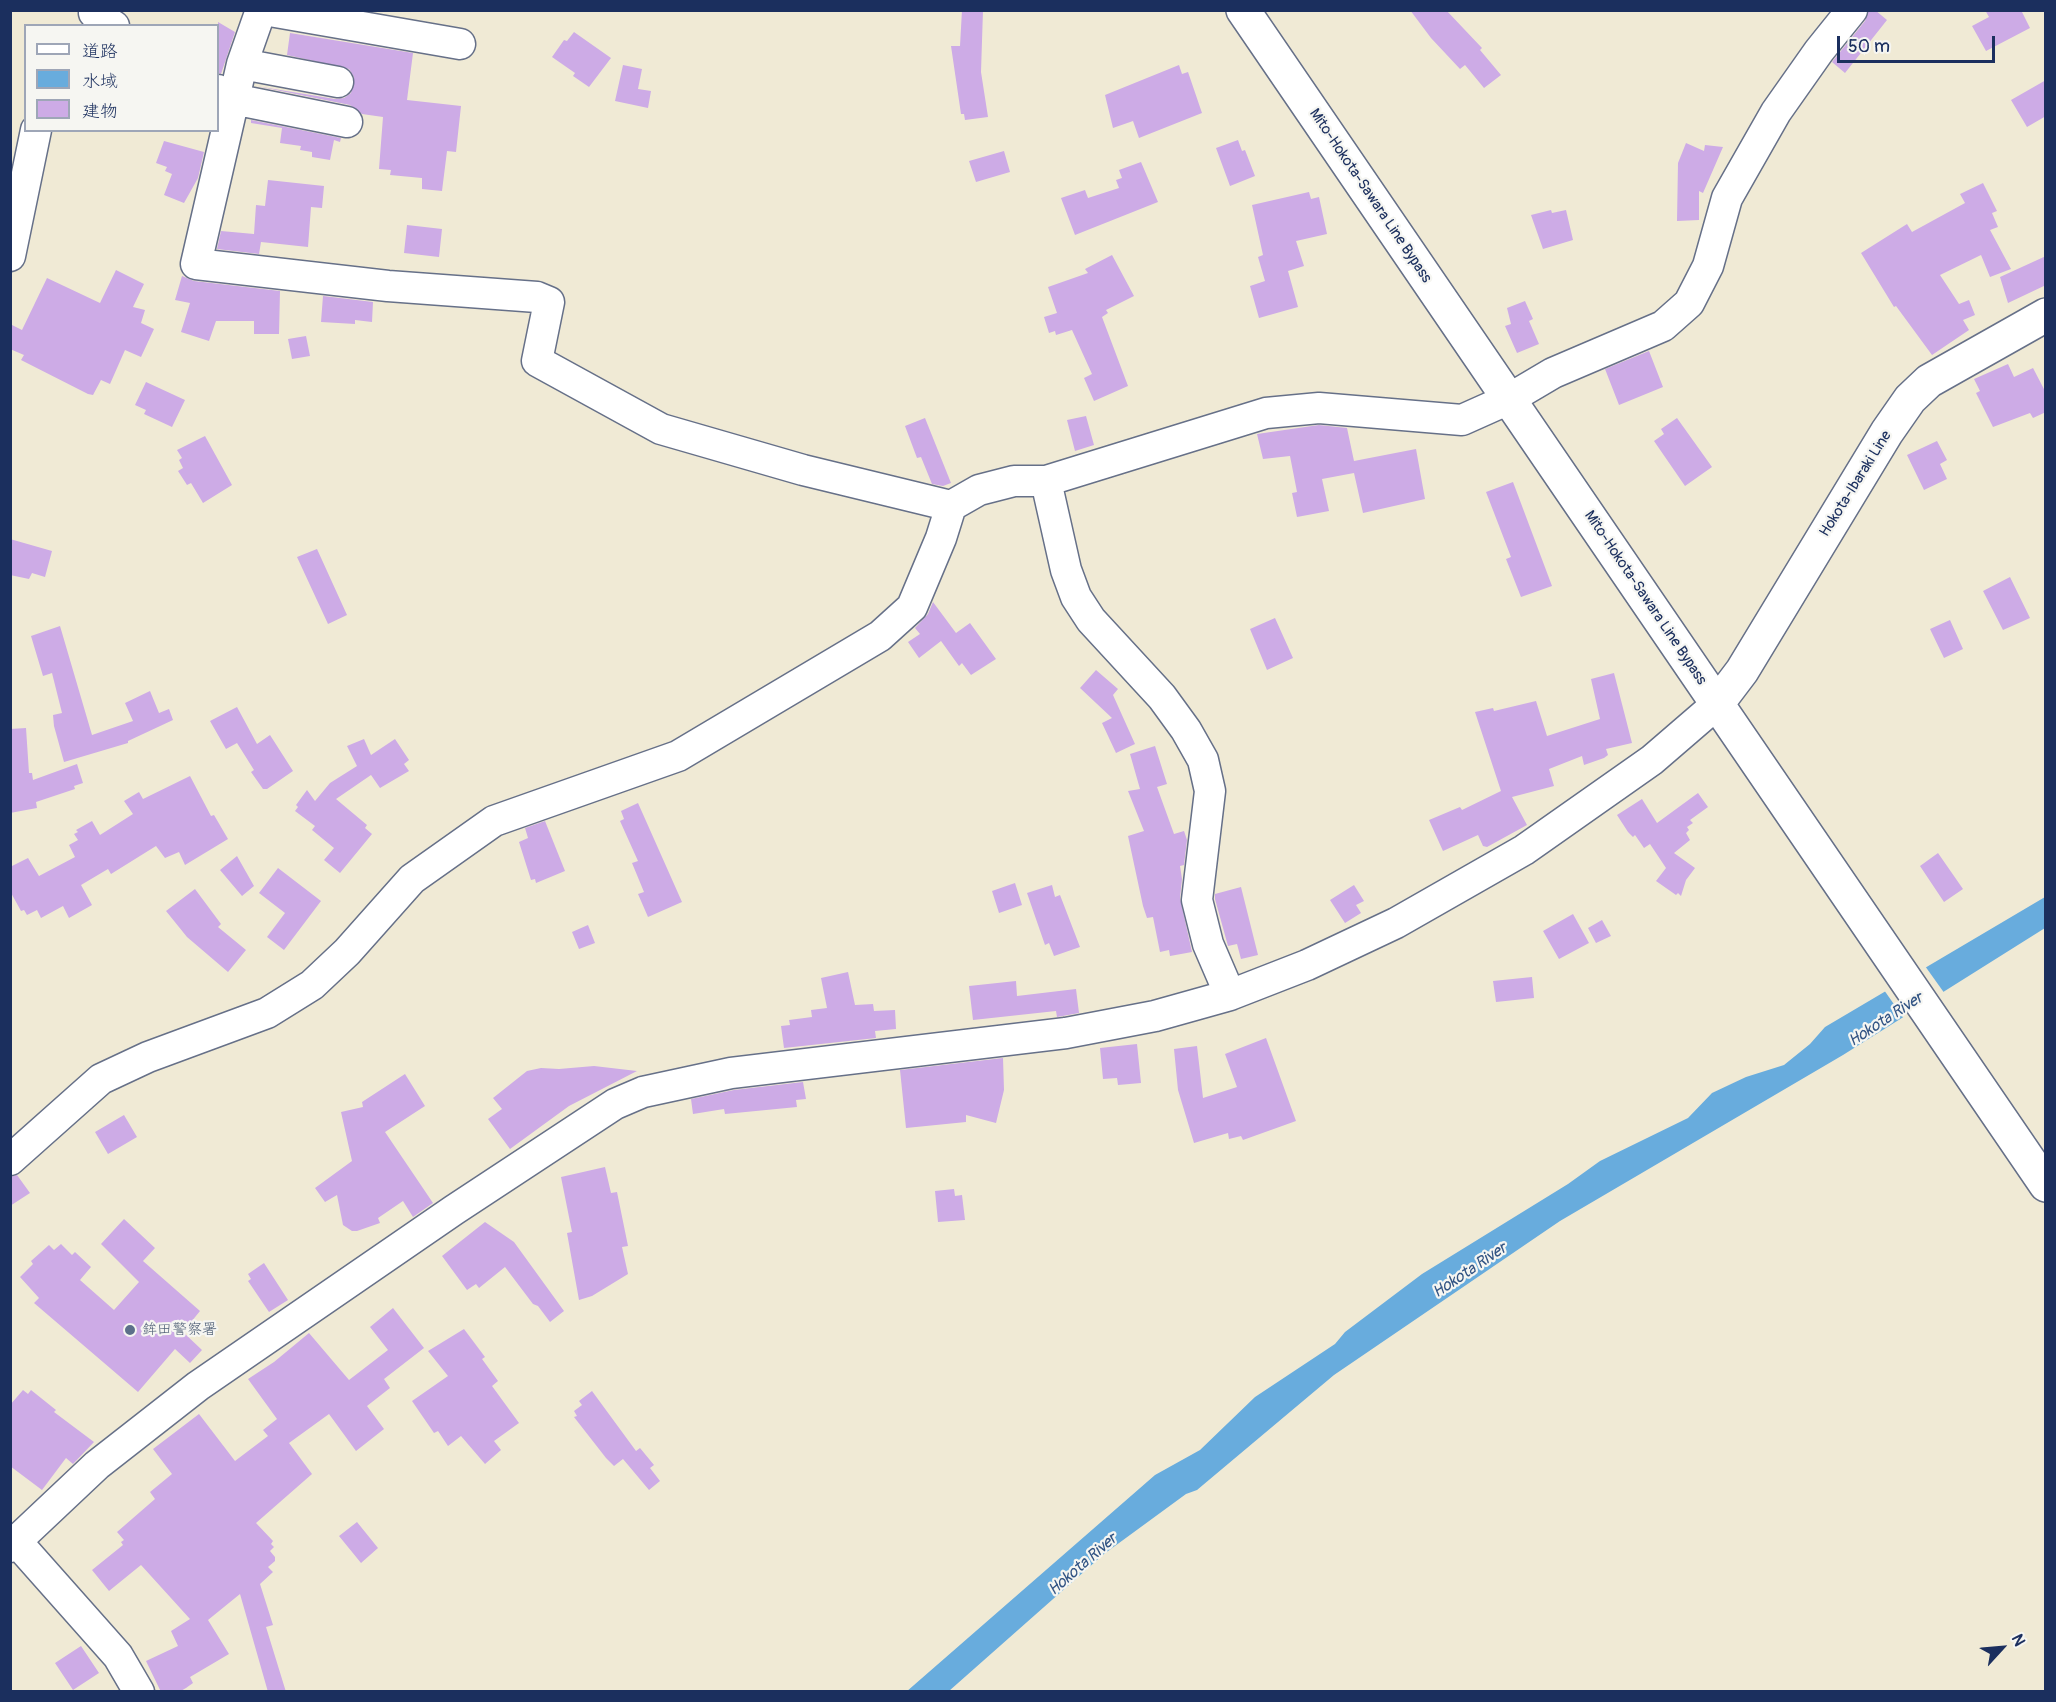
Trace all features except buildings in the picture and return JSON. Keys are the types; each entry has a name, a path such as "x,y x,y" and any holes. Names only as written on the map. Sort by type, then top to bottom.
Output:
{"main road":[{"name":"Mito-Hokota-Sawara Line Bypass","path":"1243,10 1935,1026 2046,1185"},
{"name":"Hokota-Ibaraki Line","path":"1717,704 1742,671 1881,442 1910,399 1929,381 1945,371 2046,315"}],"street":[{"path":"219,129 225,94 242,64 263,10 460,44"},
{"path":"10,1160 101,1078 267,1013 312,985 347,952 412,879 494,821 678,756 880,636 912,607 941,538 951,506 979,490 1014,481 1046,481 1266,413 1319,408 1462,420 1509,399 1553,373 1663,326 1689,303 1707,266 1727,198 1776,112 1819,51 1852,10"},
{"path":"242,64 338,82"},
{"path":"225,94 347,122"},
{"path":"10,256 36,132"},
{"path":"219,132 196,264 388,286 537,297 549,302 537,361 661,429 803,470 951,506"},
{"path":"1046,481 1066,570 1076,597 1091,621 1162,697 1186,729 1203,760 1210,791 1197,900 1208,944 1230,995"},
{"path":"138,1692 118,1656 13,1544 97,1466 198,1386 464,1203 615,1104 643,1092 721,1075 1065,1033 1155,1016 1230,995 1307,965 1396,923 1524,850 1652,760 1717,704"}],"water":[{"name":"Hokota River","path":"2045,897 2045,928 1843,1055 1560,1221 1334,1375 1197,1490 1186,1494 1104,1554 949,1691 906,1692 1155,1475 1200,1450 1255,1397 1335,1344 1345,1332 1422,1274 1568,1184 1600,1161 1688,1118 1712,1093 1746,1077 1784,1065 1810,1044 1825,1027"}],"pier":[{"path":"1925,966 1945,994 1905,1020 1884,990"}],"place":[{"name":"鉾田警察署","path":"130,1330"}]}
